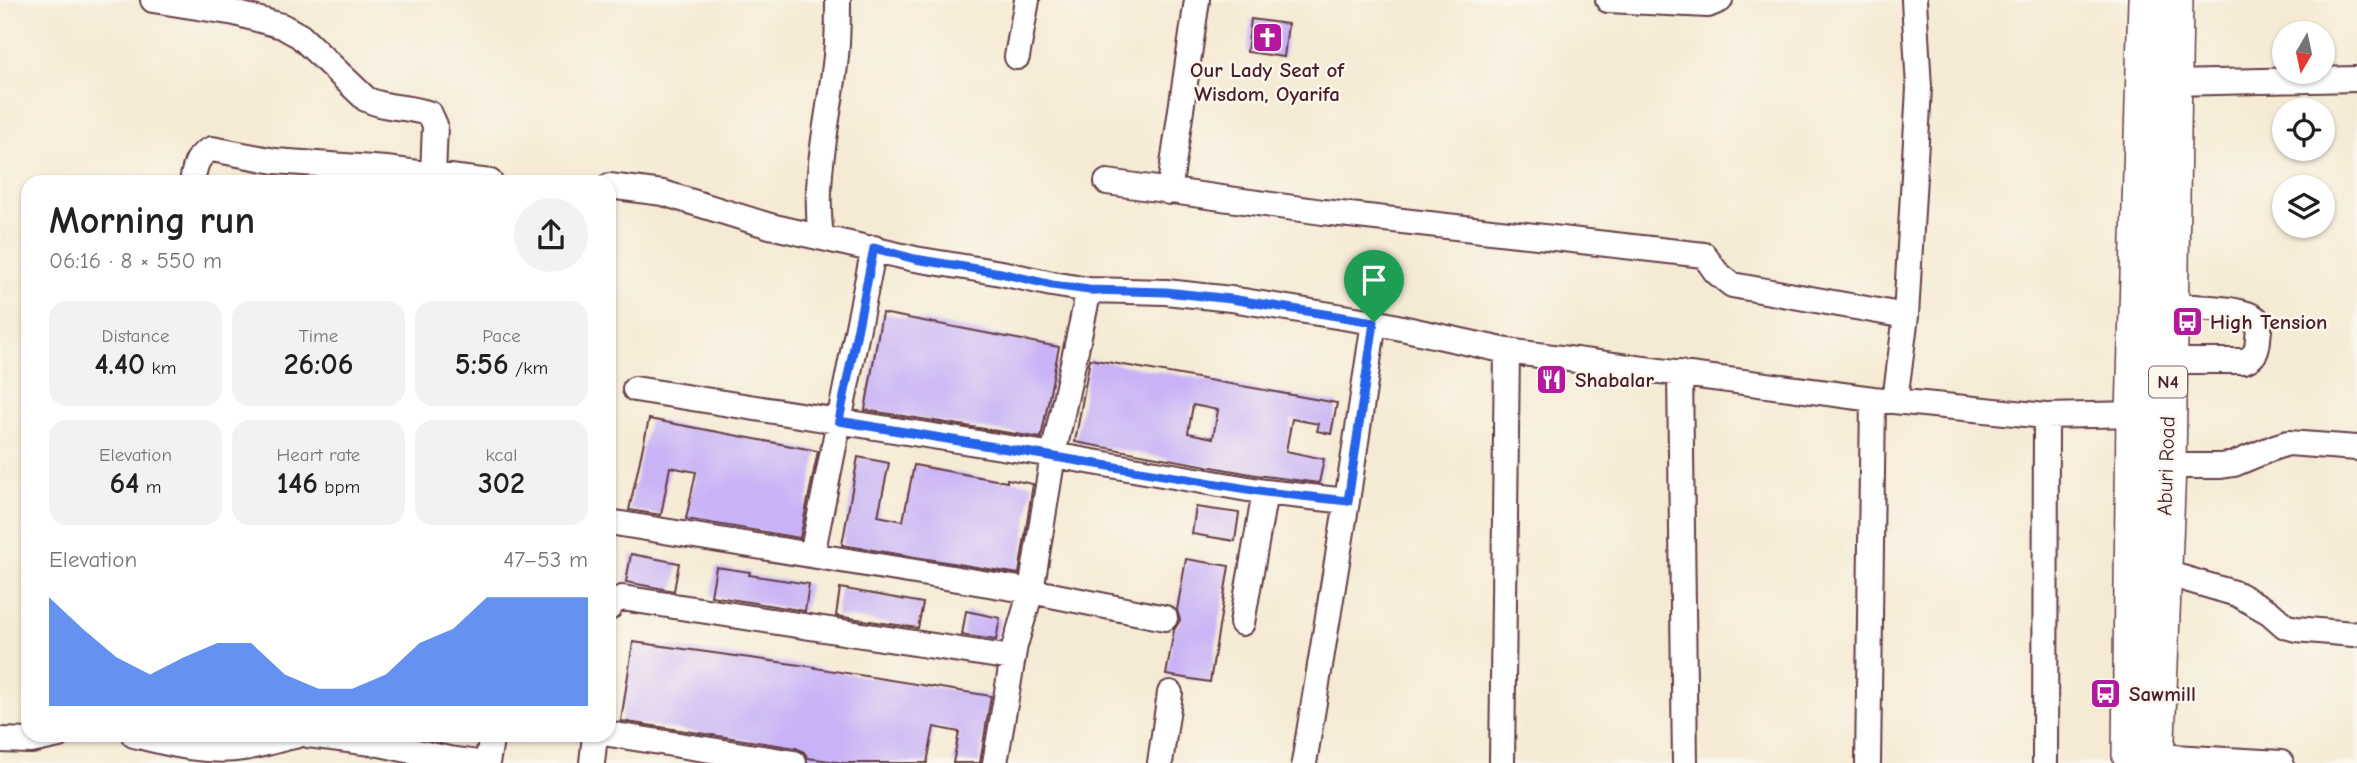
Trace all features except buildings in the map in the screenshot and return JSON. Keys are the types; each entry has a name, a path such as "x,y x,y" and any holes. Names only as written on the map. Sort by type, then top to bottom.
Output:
{"highway":[{"name":"Aburi Road","path":"2147,0 2135,414 2147,761"},
{"name":"Aburi Road","path":"2147,761 2162,572 2166,466 2174,0"}],"street":[{"path":"153,0 235,13 282,26 300,36 366,99 376,105 419,110 430,114 435,125 433,175 275,161 212,149 202,152 195,163 193,175"},
{"path":"821,237 818,215 819,187 835,64 838,0"},
{"path":"1017,57 1027,0"},
{"path":"1169,192 1197,0"},
{"path":"1608,0 1708,5 1720,0"},
{"path":"1868,763 1884,400 1906,316 1919,88 1914,0"},
{"path":"2172,83 2357,79"},
{"path":"1107,182 1323,212 1704,255 1716,272 1732,285 1906,316"},
{"path":"616,187 663,193 747,220 915,259 1089,290 1166,292 1231,299 1374,322 1507,351 1884,400 2046,416 2135,414"},
{"path":"812,555 874,248"},
{"path":"995,763 1012,658 1031,591 1053,455 1089,290"},
{"path":"2168,361 2244,361 2256,353 2259,324 2255,318 2241,311 2169,306"},
{"path":"1304,763 1348,501 1374,322"},
{"path":"1502,763 1507,351"},
{"path":"1679,373 1685,763"},
{"path":"635,389 1053,455 1265,492 1348,501"},
{"path":"2045,763 2046,416"},
{"path":"2166,466 2234,464 2288,443 2357,448"},
{"path":"1242,623 1265,492"},
{"path":"616,523 1031,591 1165,618"},
{"path":"2162,572 2237,593 2285,625 2296,629 2357,633"},
{"path":"616,601 622,598 1012,658"},
{"path":"1160,763 1170,693"},
{"path":"616,735 794,763"},
{"path":"0,740 21,741"},
{"path":"165,742 222,750 267,742"},
{"path":"361,742 478,763"},
{"path":"487,763 491,742"},
{"path":"592,763 594,742"},
{"path":"2147,761 2281,763"}],"place":[{"name":"Our Lady Seat of Wisdom, Oyarifa","path":"1267,38"},
{"name":"High Tension","path":"2187,322"},
{"name":"Shabalar","path":"1552,380"},
{"name":"Sawmill","path":"2106,694"}],"route":[{"path":"874,248 915,259 1001,273 1052,285 1231,299 1374,322 1348,501 1265,492 839,421 874,248"}]}
